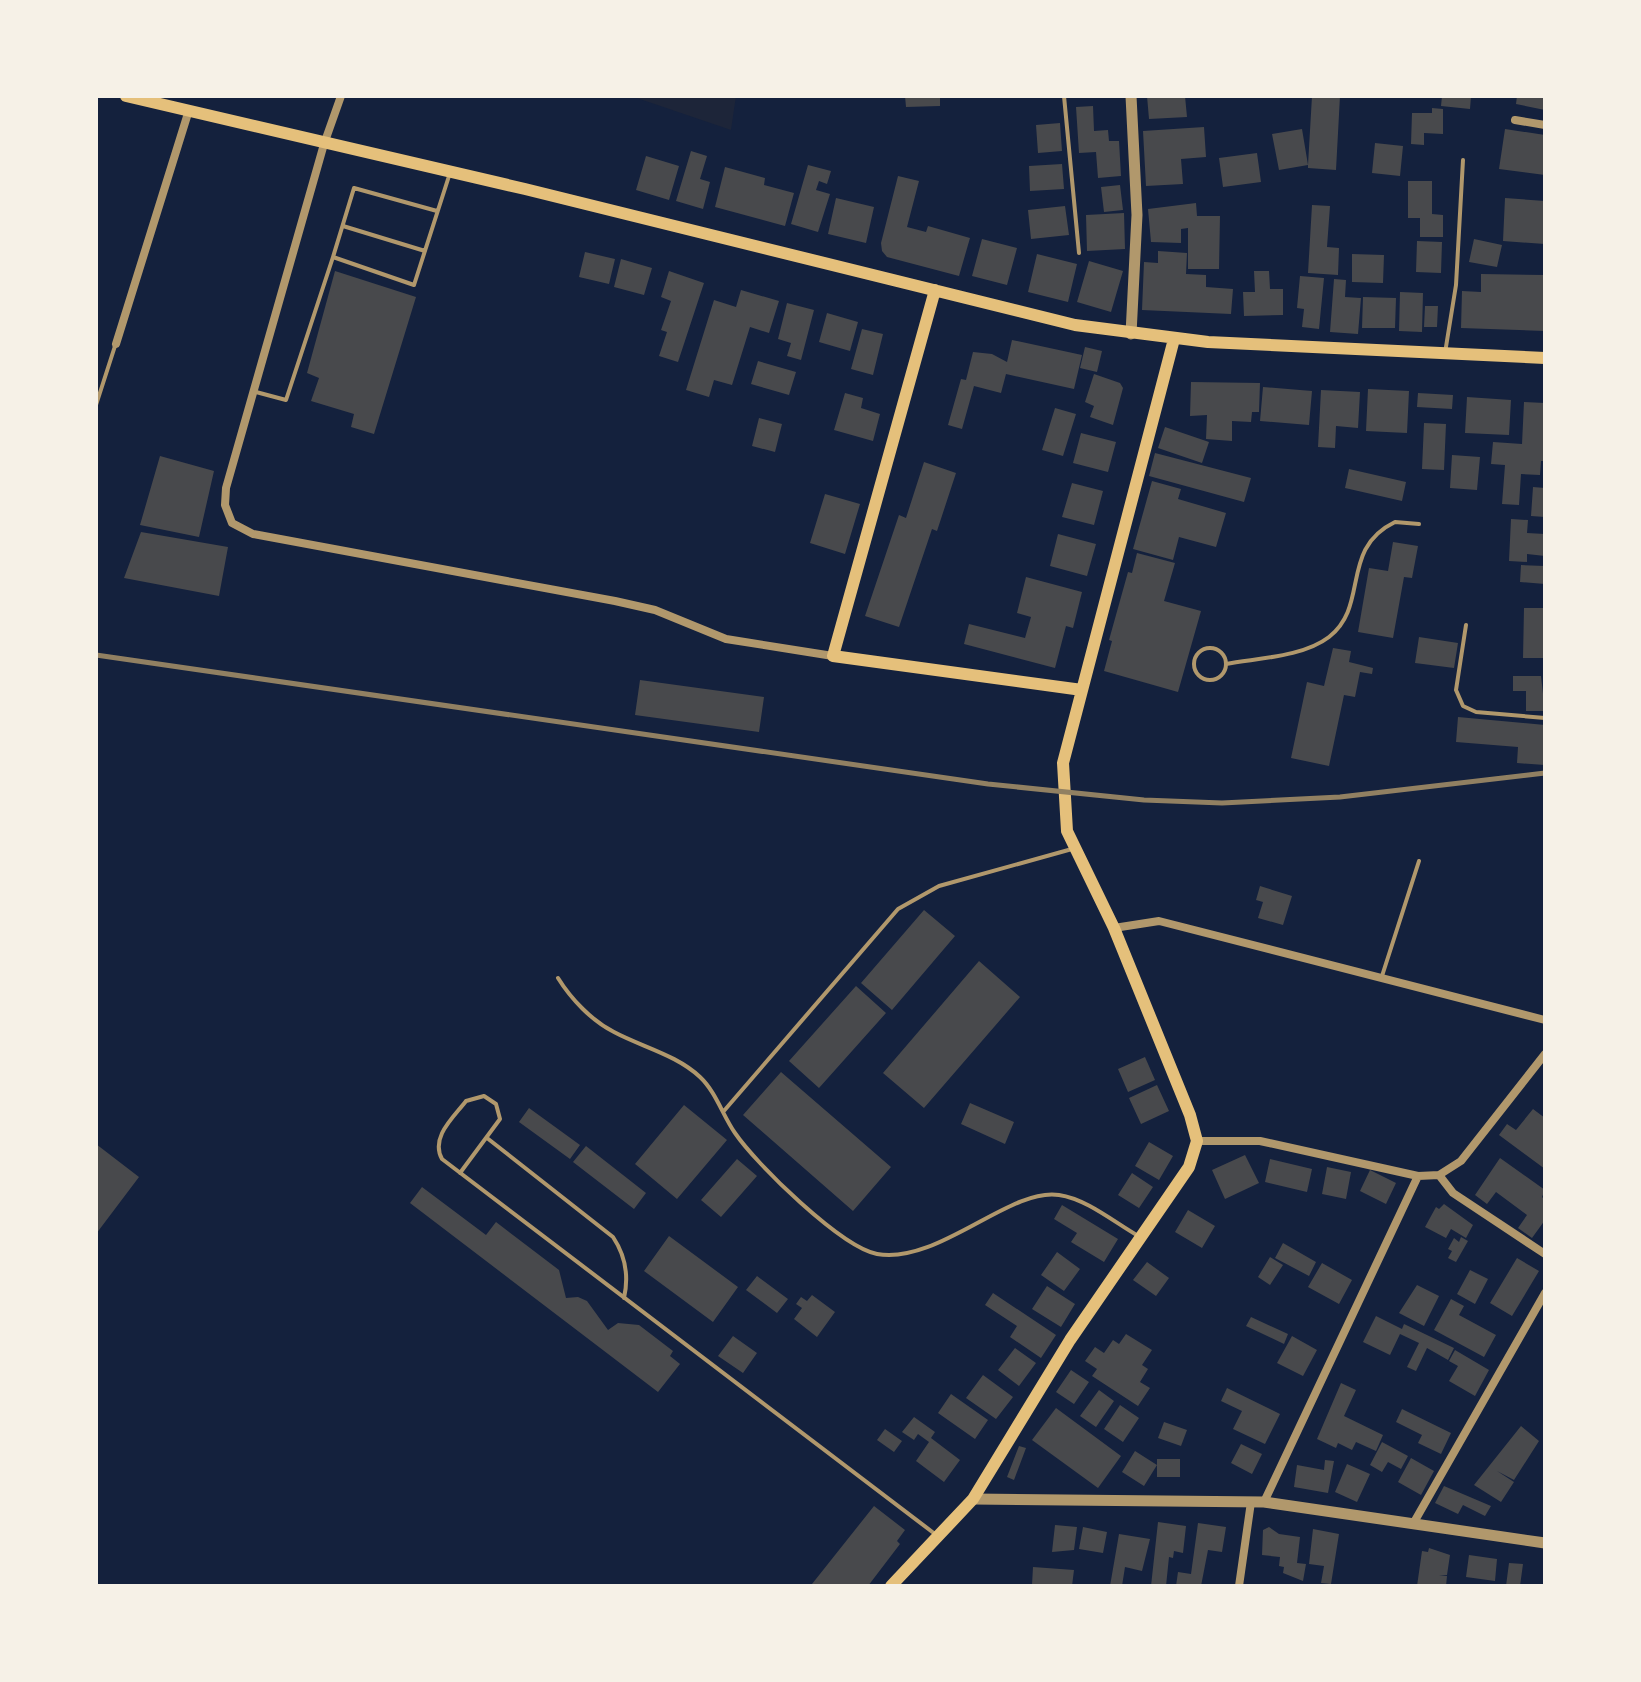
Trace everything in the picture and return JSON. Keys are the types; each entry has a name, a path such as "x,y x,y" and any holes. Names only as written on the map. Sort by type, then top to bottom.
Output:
{"main road":[{"path":"126,96 450,174 525,189 1075,325 1174,339 1545,358"},
{"path":"935,290 833,656 1082,690"},
{"path":"891,1586 973,1499 1070,1340 1189,1167 1197,1141 1190,1115 1114,928 1074,848 1064,816 1063,763 1174,339"}],"street":[{"path":"341,96 324,144 226,488 226,514 241,529 655,610 726,639 833,656"},
{"path":"1131,96 1137,215 1131,334"},
{"path":"116,344 189,110"},
{"path":"1515,120 1545,125"},
{"path":"1114,928 1159,921 1545,1020"},
{"path":"1197,1141 1260,1141 1418,1176 1439,1175 1461,1161 1545,1054"},
{"path":"1439,1175 1453,1193 1545,1254"},
{"path":"1239,1586 1257,1502 1418,1176"},
{"path":"1413,1524 1545,1293"},
{"path":"973,1499 1257,1502 1545,1543"}],"lane":[{"path":"1064,96 1079,253"},
{"path":"1445,353 1456,285 1463,160"},
{"path":"333,257 414,285 450,174"},
{"path":"254,391 286,400 354,188 437,211"},
{"path":"343,226 425,251"},
{"path":"96,405 116,344"},
{"path":"1226,664 1316,645 1331,636 1349,607 1359,558 1368,541 1395,522 1419,524"},
{"path":"1466,625 1456,690 1463,706 1476,712 1545,718"},
{"path":"1213,648 1224,656 1226,664 1221,677 1215,680 1201,678 1194,665 1199,652 1213,648"},
{"path":"723,1112 898,909 939,886 1074,848"},
{"path":"1382,976 1419,861"},
{"path":"558,978 570,996 612,1031 657,1051 700,1076 736,1136 813,1214 853,1244 876,1254 921,1249 1013,1206 1057,1194 1077,1200 1142,1238"},
{"path":"460,1173 497,1126 500,1112 492,1100 475,1096 466,1101 437,1143 442,1159 460,1173 624,1298 937,1535"},
{"path":"487,1138 613,1237 621,1249 626,1275 624,1298"}],"shaded area":[{"path":"631,96 736,96 731,130"}],"building":[{"path":"905,96 940,96 940,106 906,107"},
{"path":"1147,96 1185,96 1187,117 1149,119"},
{"path":"1312,96 1340,96 1336,170 1308,168"},
{"path":"1442,96 1471,96 1470,109 1441,106"},
{"path":"1517,96 1545,96 1545,110 1516,104"},
{"path":"1093,106 1094,131 1108,130 1109,141 1119,141 1121,176 1098,178 1096,152 1079,153 1076,107"},
{"path":"1432,108 1443,109 1443,134 1424,133 1424,145 1411,144 1412,113 1432,113"},
{"path":"1060,123 1062,151 1038,153 1036,125"},
{"path":"1204,127 1206,157 1181,159 1183,184 1146,186 1143,131"},
{"path":"1302,129 1308,165 1279,170 1272,134"},
{"path":"1505,129 1545,135 1545,175 1499,169"},
{"path":"1375,143 1403,146 1400,176 1372,173"},
{"path":"691,151 707,156 700,179 710,182 703,209 676,201"},
{"path":"1257,153 1261,182 1223,187 1219,158"},
{"path":"646,156 679,166 669,200 636,190"},
{"path":"1062,164 1064,189 1030,191 1029,166"},
{"path":"808,165 831,171 827,184 819,181 816,190 830,194 818,232 791,224"},
{"path":"725,167 765,178 764,185 794,193 785,226 715,207"},
{"path":"898,176 919,181 907,227 926,232 928,226 970,238 959,276 887,257 882,251 881,243"},
{"path":"1408,181 1432,181 1432,214 1443,215 1443,237 1420,237 1420,218 1408,218"},
{"path":"1120,185 1123,210 1104,212 1101,187"},
{"path":"836,198 874,207 866,243 828,234"},
{"path":"1505,198 1545,201 1545,244 1503,241"},
{"path":"1196,203 1197,216 1220,216 1219,269 1188,269 1188,228 1181,229 1181,243 1151,242 1148,209"},
{"path":"1312,205 1330,206 1327,247 1339,248 1338,275 1308,273"},
{"path":"1065,206 1069,235 1031,239 1028,210"},
{"path":"1124,213 1125,249 1087,251 1086,215"},
{"path":"982,239 1017,248 1007,285 972,276"},
{"path":"1474,239 1502,245 1497,267 1469,262"},
{"path":"1417,241 1442,242 1441,273 1416,272"},
{"path":"1158,251 1187,253 1186,274 1206,275 1206,287 1233,289 1231,314 1142,310 1144,262 1158,263"},
{"path":"585,252 615,259 609,284 579,277"},
{"path":"1037,254 1077,264 1068,302 1028,292"},
{"path":"1352,254 1384,255 1383,283 1352,282"},
{"path":"621,259 652,268 644,295 614,287"},
{"path":"1089,261 1123,271 1111,312 1077,302"},
{"path":"335,271 416,297 374,434 351,427 354,414 311,401 319,378 307,373"},
{"path":"669,271 704,283 678,362 659,356 667,332 661,330 671,301 661,297"},
{"path":"1254,271 1269,271 1270,289 1283,289 1283,315 1244,316 1243,292 1255,292"},
{"path":"1481,274 1545,275 1545,331 1461,328 1462,291 1481,292"},
{"path":"1300,276 1324,278 1319,329 1302,327 1304,309 1297,308"},
{"path":"1334,279 1346,280 1345,297 1361,298 1358,334 1330,332"},
{"path":"741,290 779,301 769,333 750,327 732,385 714,380 709,397 686,390 714,300 736,307"},
{"path":"1400,292 1423,293 1422,332 1399,331"},
{"path":"1363,297 1396,298 1395,328 1362,328"},
{"path":"787,303 814,310 801,360 787,356 791,343 778,339"},
{"path":"1425,306 1438,306 1437,327 1424,327"},
{"path":"827,313 858,322 850,351 819,342"},
{"path":"862,329 883,334 873,375 851,369"},
{"path":"1012,340 1082,355 1074,389 1006,374 1001,393 974,386 962,429 948,425 961,379 966,380 973,352 992,354 1007,362"},
{"path":"1085,347 1102,351 1097,372 1080,368"},
{"path":"758,361 796,372 789,395 751,384"},
{"path":"1094,374 1120,383 1123,388 1113,425 1090,417 1094,406 1085,402"},
{"path":"1191,382 1260,383 1259,412 1252,412 1251,422 1232,421 1232,441 1206,439 1207,415 1190,416"},
{"path":"1263,387 1312,391 1309,425 1260,421"},
{"path":"1368,389 1409,391 1407,433 1366,431"},
{"path":"1321,390 1360,392 1358,428 1336,426 1335,448 1318,447"},
{"path":"845,393 863,398 861,408 880,414 873,441 834,430"},
{"path":"1418,393 1453,395 1452,409 1417,407"},
{"path":"1467,397 1511,400 1509,435 1465,433"},
{"path":"1524,402 1545,403 1545,461 1541,461 1540,475 1521,474 1519,505 1502,504 1505,465 1491,464 1493,442 1522,444"},
{"path":"1055,408 1076,414 1063,456 1042,450"},
{"path":"759,418 782,424 775,452 752,446"},
{"path":"1424,423 1446,424 1444,470 1422,469"},
{"path":"1165,427 1209,442 1202,463 1158,448"},
{"path":"1081,433 1116,442 1108,472 1073,463"},
{"path":"1155,453 1251,478 1244,502 1149,476"},
{"path":"1452,455 1480,457 1477,490 1450,488"},
{"path":"160,456 214,471 199,537 140,525"},
{"path":"924,462 956,473 937,531 932,529 899,627 865,616 899,515 906,518"},
{"path":"1349,469 1406,482 1402,501 1345,488"},
{"path":"1152,481 1181,489 1178,499 1226,513 1216,547 1179,537 1173,560 1133,549"},
{"path":"1072,483 1103,491 1094,525 1062,517"},
{"path":"1533,487 1545,488 1545,517 1531,516"},
{"path":"825,494 860,504 845,554 810,543"},
{"path":"1511,519 1528,520 1527,533 1545,534 1545,556 1527,554 1527,562 1509,561"},
{"path":"141,532 228,547 219,596 124,578"},
{"path":"1058,534 1096,544 1087,576 1050,566"},
{"path":"1393,542 1418,546 1412,578 1404,577 1393,638 1358,632 1369,568 1388,571"},
{"path":"1137,553 1175,563 1164,601 1201,611 1178,692 1104,671 1112,641 1109,640 1128,572 1132,573"},
{"path":"1521,565 1545,566 1545,584 1520,582"},
{"path":"1026,577 1082,592 1073,628 1066,626 1055,668 964,644 969,624 1025,638 1031,617 1017,613"},
{"path":"1524,608 1545,608 1545,658 1523,658"},
{"path":"1419,637 1458,643 1454,668 1415,663"},
{"path":"1333,648 1351,651 1349,662 1373,668 1372,674 1360,672 1355,697 1344,695 1329,766 1291,758 1307,682 1324,686"},
{"path":"1513,676 1541,676 1545,711 1526,711 1526,691 1513,691"},
{"path":"640,680 764,697 759,732 635,715"},
{"path":"1458,717 1545,725 1545,765 1517,763 1518,747 1456,742"},
{"path":"1260,886 1292,896 1283,925 1258,918 1263,902 1256,900"},
{"path":"924,910 955,936 892,1010 861,983"},
{"path":"979,961 1020,997 924,1108 883,1073"},
{"path":"856,986 886,1013 819,1088 789,1061"},
{"path":"1145,1057 1155,1080 1128,1092 1118,1069"},
{"path":"781,1072 891,1167 853,1211 743,1115"},
{"path":"1157,1085 1169,1111 1141,1124 1129,1098"},
{"path":"970,1103 1014,1122 1005,1144 961,1124"},
{"path":"684,1105 727,1140 677,1199 635,1164"},
{"path":"529,1108 580,1145 570,1159 519,1122"},
{"path":"1533,1109 1545,1118 1545,1169 1499,1135 1507,1124 1516,1130"},
{"path":"1149,1142 1173,1156 1159,1180 1135,1166"},
{"path":"96,1144 139,1177 96,1234"},
{"path":"586,1146 646,1193 634,1209 573,1162"},
{"path":"1245,1155 1259,1183 1225,1199 1212,1170"},
{"path":"1500,1158 1545,1190 1542,1197 1545,1200 1545,1220 1532,1238 1518,1228 1527,1215 1496,1192 1487,1204 1475,1195"},
{"path":"737,1159 757,1176 721,1217 701,1200"},
{"path":"1270,1159 1312,1169 1307,1192 1265,1182"},
{"path":"1327,1167 1351,1172 1346,1199 1322,1194"},
{"path":"1370,1170 1396,1183 1386,1204 1360,1191"},
{"path":"1132,1173 1153,1187 1139,1208 1118,1195"},
{"path":"422,1187 486,1235 496,1222 559,1270 566,1298 578,1297 587,1301 608,1330 618,1323 639,1325 673,1351 670,1356 680,1364 658,1392 410,1203"},
{"path":"1444,1204 1473,1225 1466,1238 1451,1229 1446,1238 1425,1227 1436,1207 1439,1209"},
{"path":"1062,1205 1118,1239 1104,1262 1071,1242 1077,1233 1054,1219"},
{"path":"1188,1210 1215,1226 1202,1248 1175,1232"},
{"path":"669,1236 738,1287 713,1322 644,1271"},
{"path":"1461,1237 1468,1241 1456,1262 1448,1258 1452,1251 1448,1249 1454,1238 1459,1242"},
{"path":"1283,1243 1316,1262 1309,1276 1275,1258"},
{"path":"1057,1252 1080,1269 1064,1291 1041,1275"},
{"path":"1270,1257 1283,1265 1270,1285 1258,1277"},
{"path":"1517,1258 1539,1271 1512,1316 1490,1303"},
{"path":"1147,1262 1169,1278 1156,1296 1133,1280"},
{"path":"1322,1263 1352,1280 1339,1304 1308,1287"},
{"path":"1470,1270 1488,1279 1475,1304 1457,1294"},
{"path":"757,1276 788,1299 777,1313 746,1290"},
{"path":"1417,1285 1439,1296 1424,1326 1399,1313"},
{"path":"1047,1286 1075,1304 1061,1327 1032,1309"},
{"path":"993,1293 1056,1335 1041,1358 1010,1337 1017,1326 985,1305"},
{"path":"812,1295 835,1312 817,1337 794,1319 802,1308 796,1304 801,1297 807,1301"},
{"path":"1451,1299 1464,1306 1459,1315 1496,1335 1484,1357 1434,1330"},
{"path":"1376,1316 1402,1329 1404,1324 1454,1348 1448,1360 1427,1348 1416,1371 1407,1367 1419,1343 1400,1334 1390,1355 1363,1342"},
{"path":"1251,1317 1288,1334 1284,1344 1246,1326"},
{"path":"1126,1334 1152,1350 1142,1365 1148,1369 1140,1382 1150,1388 1138,1406 1092,1376 1097,1369 1085,1361 1095,1347 1104,1353 1113,1340 1119,1344"},
{"path":"733,1336 757,1353 743,1373 718,1356"},
{"path":"1292,1336 1317,1350 1303,1376 1277,1363"},
{"path":"1015,1348 1036,1363 1019,1386 998,1370"},
{"path":"1455,1350 1489,1370 1475,1396 1449,1381 1458,1366 1449,1361"},
{"path":"1071,1370 1089,1382 1074,1404 1056,1392"},
{"path":"983,1375 1013,1397 996,1419 966,1398"},
{"path":"1341,1383 1356,1390 1344,1416 1383,1435 1376,1451 1356,1442 1352,1450 1338,1443 1336,1448 1317,1439"},
{"path":"1227,1388 1280,1414 1265,1444 1233,1429 1242,1411 1221,1401"},
{"path":"1099,1390 1114,1401 1096,1427 1080,1416"},
{"path":"951,1394 988,1420 975,1439 938,1413"},
{"path":"1120,1405 1139,1418 1123,1442 1104,1429"},
{"path":"1056,1408 1121,1456 1098,1488 1032,1440"},
{"path":"1402,1409 1451,1433 1441,1454 1418,1443 1422,1435 1396,1422"},
{"path":"914,1417 935,1432 931,1438 960,1460 944,1482 916,1461 929,1442 918,1434 914,1440 902,1432"},
{"path":"1164,1422 1187,1430 1181,1446 1158,1438"},
{"path":"1521,1426 1539,1441 1514,1480 1497,1471 1514,1482 1501,1502 1474,1485"},
{"path":"885,1429 902,1441 894,1452 877,1440"},
{"path":"1382,1442 1408,1456 1401,1469 1388,1462 1382,1472 1370,1465"},
{"path":"1241,1444 1262,1454 1252,1474 1231,1463"},
{"path":"1019,1446 1026,1448 1014,1480 1007,1477"},
{"path":"1135,1451 1157,1465 1144,1486 1122,1472"},
{"path":"1411,1458 1434,1471 1421,1495 1398,1482"},
{"path":"1157,1459 1180,1459 1180,1477 1157,1477"},
{"path":"1325,1460 1334,1461 1328,1493 1294,1487 1297,1465 1324,1470"},
{"path":"1347,1464 1370,1474 1357,1502 1335,1492"},
{"path":"1444,1486 1491,1506 1485,1516 1463,1505 1458,1514 1435,1503"},
{"path":"874,1506 905,1530 897,1541 900,1544 868,1586 812,1584"},
{"path":"1158,1522 1186,1526 1183,1553 1174,1551 1173,1558 1169,1557 1166,1586 1151,1586"},
{"path":"1198,1523 1226,1527 1222,1552 1208,1550 1201,1586 1176,1586 1178,1572 1191,1574"},
{"path":"1055,1525 1077,1527 1074,1550 1052,1552"},
{"path":"1083,1527 1107,1532 1103,1553 1079,1549"},
{"path":"1269,1527 1279,1534 1300,1537 1297,1563 1306,1564 1303,1581 1283,1573 1284,1567 1279,1566 1280,1557 1262,1555 1263,1530"},
{"path":"1313,1529 1339,1534 1331,1584 1321,1583 1324,1566 1309,1564"},
{"path":"1119,1534 1150,1539 1142,1571 1125,1567 1122,1586 1110,1586"},
{"path":"1429,1548 1450,1555 1447,1575 1439,1575 1447,1576 1446,1586 1417,1586 1422,1551 1428,1552"},
{"path":"1469,1555 1497,1559 1495,1581 1466,1577"},
{"path":"1509,1563 1523,1564 1520,1586 1506,1586"},
{"path":"1033,1567 1074,1570 1072,1586 1032,1585"}],"railway":[{"path":"96,655 988,784 1144,800 1222,803 1340,797 1545,773"}]}
